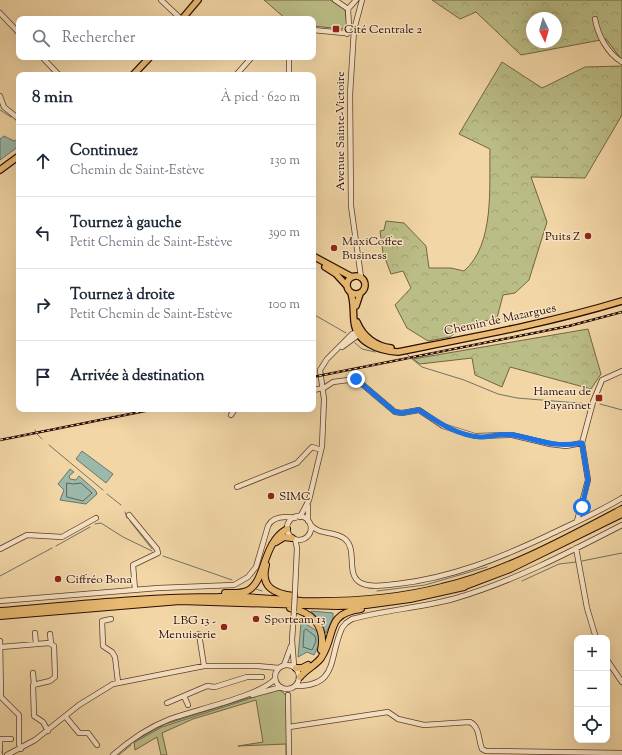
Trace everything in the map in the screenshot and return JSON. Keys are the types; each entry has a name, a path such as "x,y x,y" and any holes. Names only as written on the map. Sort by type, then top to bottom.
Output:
{"highway":[{"path":"0,611 179,597 330,601 387,598 444,587 478,576 560,540 622,509"},
{"path":"299,679 321,657 331,628 336,620 345,613 411,602 464,587 510,569 622,514"},
{"path":"89,604 126,598 245,592 256,583 271,544 288,527"},
{"path":"293,538 284,537 279,540 272,549 268,559 264,579 266,584 274,591 284,595 301,597 387,598"},
{"path":"0,616 180,601 337,606 366,605 410,599 464,587"},
{"path":"222,602 287,608 305,612 312,617 321,629 322,650 305,668 295,667"}],"main road":[{"path":"183,16 196,0"},
{"path":"134,72 145,60"},
{"path":"0,170 16,158"},
{"path":"316,257 356,277 366,285 357,300 356,319 360,333"},
{"path":"316,262 336,274 347,286 351,293 354,305 354,322 360,333"},
{"path":"347,286 348,281 356,277"},
{"path":"351,293 360,294"},
{"name":"Chemin de Mazargues","path":"360,333 374,343 386,348 416,348 509,325 622,301"}],"street":[{"path":"161,0 177,16"},
{"path":"335,0 348,10"},
{"path":"346,33 349,27 348,10 356,0"},
{"name":"Avenue Sainte-Victoire","path":"356,277 358,263 351,206 350,94 354,33 362,0"},
{"path":"0,13 16,30"},
{"path":"595,19 598,36 622,62"},
{"path":"316,30 354,33"},
{"path":"45,60 56,72"},
{"path":"239,72 249,60"},
{"path":"289,60 289,72"},
{"path":"0,96 4,107 16,116"},
{"path":"307,686 299,679 295,667 292,640 297,561 301,543 310,532 309,500 321,450 323,388 320,370 324,362 332,354 360,333"},
{"path":"577,521 588,480 582,443 593,402 601,382 622,371"},
{"path":"316,389 323,388 333,382 356,379 395,412 402,413 419,410 443,426 475,436 512,434 550,444 566,446 582,443"},
{"path":"237,488 297,463 312,447 321,450"},
{"path":"0,601 135,590 225,586 241,582 256,567 269,524 279,517 300,517 309,523 314,529 344,538 351,547 353,572 361,583 377,585 430,579 505,555 622,498"},
{"path":"300,517 309,500"},
{"path":"130,515 158,553 133,565 135,590"},
{"path":"279,517 288,527 293,538 297,561"},
{"path":"0,549 27,535 62,537 96,518"},
{"path":"288,527 295,518"},
{"path":"217,704 283,688 307,686 319,683 325,677 339,634 346,623 352,620 420,607 476,592 510,580 622,525"},
{"path":"293,538 305,538 321,532"},
{"path":"576,548 585,602 595,635"},
{"path":"111,619 102,621 103,646 112,652 115,658 118,682"},
{"path":"35,633 36,644"},
{"path":"34,684 50,681 55,677 55,649 51,643 50,634"},
{"path":"199,634 204,666"},
{"path":"114,755 136,737 159,724 261,689 275,677 292,640"},
{"path":"0,641 1,697 19,714 19,744 21,749"},
{"path":"0,647 51,643"},
{"path":"610,664 622,682"},
{"path":"7,755 21,749 48,731 103,689 118,682 204,666 295,667"},
{"path":"247,666 247,677"},
{"path":"247,666 270,671 288,695 289,755"},
{"path":"33,674 34,716 43,722 48,731"},
{"path":"167,703 207,686 215,687 247,677 262,677"},
{"path":"288,695 299,679"},
{"path":"184,696 188,705"},
{"path":"289,727 388,712 398,719 424,725 470,722 474,724 477,729 480,745 482,749 486,751 622,753"},
{"path":"66,716 79,733 88,733 97,745"},
{"path":"0,750 0,739 11,739"}],"green space":[{"path":"264,0 330,0 345,9 347,25 342,29 316,26 316,16 283,16"},
{"path":"432,0 622,0 622,60 606,39 562,47 562,12 526,12 526,48 558,48 521,55 476,12 460,19"},
{"path":"502,62 542,88 585,67 622,66 622,115 585,178 531,177 547,222 529,280 515,293 503,295 497,318 463,326 450,337 428,341 407,328 395,305 411,288 403,271 391,274 383,253 380,231 384,230 386,221 404,223 426,246 429,268 451,268 464,271 474,260 486,231 490,197 490,149 459,134"},
{"path":"588,329 601,374 591,389 510,367 502,387 475,375 472,358 420,364 413,359"},
{"path":"277,689 283,692 286,696 288,755 286,755 286,744 238,746 263,742 256,700 193,719 162,733 167,755 161,755 157,737 135,750 134,741 165,724"}],"water":[{"path":"4,136 14,141 16,140 16,148 0,160 0,139"},
{"path":"82,451 113,474 106,483 76,459"},
{"path":"70,469 74,472 69,476 70,479 76,480 79,476 96,491 97,494 86,504 60,500 64,490 58,484"},
{"path":"311,611 333,613 333,618 326,633"},
{"path":"303,622 317,631 320,642 314,655 307,652 298,657 301,623"}],"waterway":[{"path":"0,110 11,117"},
{"path":"316,316 346,333"},
{"path":"355,343 362,349 375,352"},
{"path":"412,359 422,367 464,380 498,394 517,398 590,404"},
{"path":"600,404 622,410"},
{"path":"37,434 42,439"},
{"path":"49,445 103,490"},
{"path":"107,494 121,505"},
{"path":"125,512 127,518"},
{"path":"130,521 152,549"},
{"path":"95,524 101,523 123,537 152,551"},
{"path":"56,546 90,527"},
{"path":"0,576 52,548"},
{"path":"582,561 622,553"},
{"path":"163,556 232,580"},
{"path":"522,581 559,564 576,562"},
{"path":"377,591 425,585 487,567"},
{"path":"256,589 262,591"},
{"path":"135,742 162,727 255,697"},
{"path":"119,755 131,745"}],"railway":[{"path":"316,376 569,326 622,312"},
{"path":"0,440 140,412"}],"place":[{"name":"Cité Centrale 2","path":"336,29"},
{"name":"Puits Z","path":"588,236"},
{"name":"MaxiCoffee Business","path":"334,248"},
{"name":"Hameau de Payannet","path":"599,398"},
{"name":"SIMC","path":"271,496"},
{"name":"Ciffréo Bona","path":"58,579"},
{"name":"Sporteam 13","path":"256,619"},
{"name":"LBG 13 - Menuiserie","path":"224,627"}],"route":[{"path":"356,379 397,413 419,410 443,426 470,435 484,437 512,434 550,444 566,446 582,443 588,484 582,507"}]}
